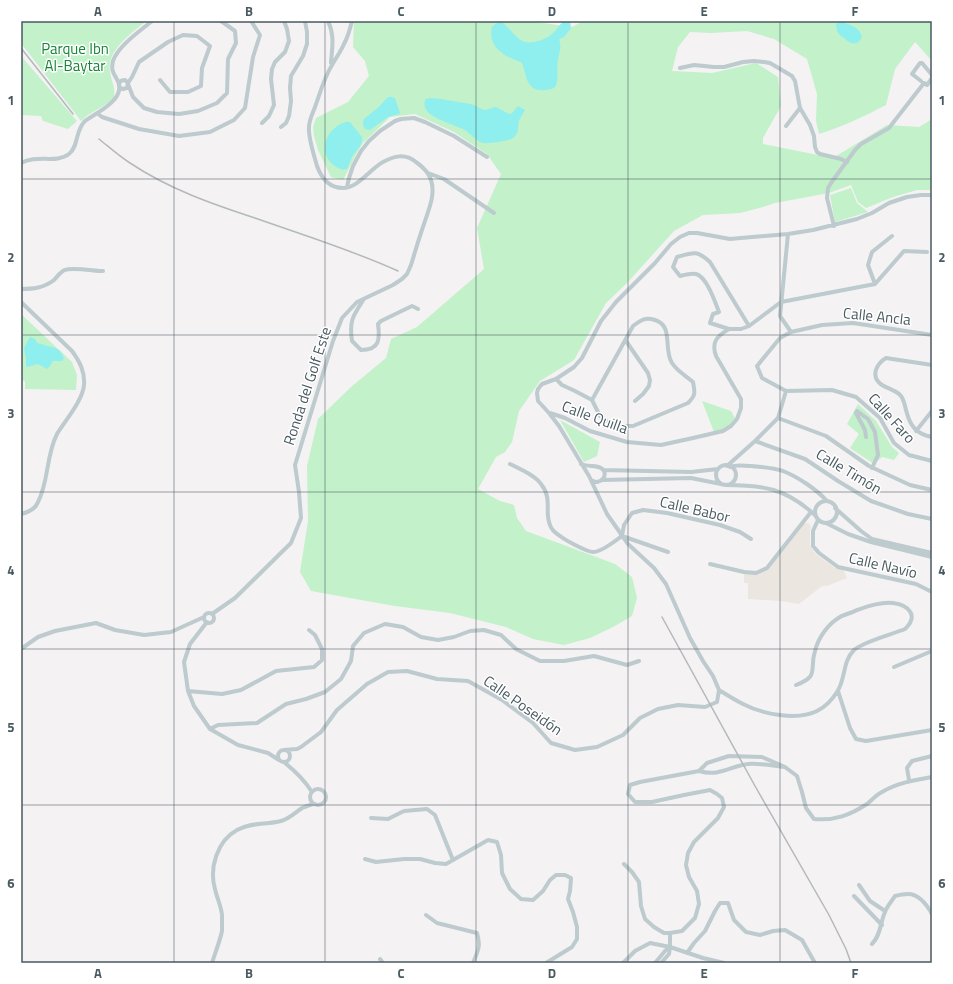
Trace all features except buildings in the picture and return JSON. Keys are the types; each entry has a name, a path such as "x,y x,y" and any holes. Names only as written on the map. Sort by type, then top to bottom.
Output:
{"street":[{"path":"119,85 112,68 114,59 126,43 152,21"},
{"path":"21,163 39,158 61,158 70,153 75,146 81,124 115,101 120,82 122,80 126,81 133,97 144,108 158,112 179,114 198,111 217,103 228,93 228,60 236,42 235,31 221,21"},
{"path":"97,113 102,117 138,129 179,136 210,132 234,120 245,108 253,57 260,35 251,21"},
{"path":"262,123 269,116 274,105 271,80 272,69 275,62 285,52 289,41 284,21"},
{"path":"281,127 286,123 289,116 291,102 291,76 303,56 307,44 307,32 304,21"},
{"path":"328,21 333,40 331,65"},
{"path":"352,21 344,45 331,65 320,90 309,127 309,135 316,162 325,181 338,188 347,187 361,180 382,162 398,156 405,156 411,158 428,173 444,179 494,213"},
{"path":"128,84 139,62 178,37 183,35 197,36 210,46 202,68 201,86 188,92 170,92 160,80"},
{"path":"680,68 694,66 724,67 754,61 770,63 792,76 795,81 800,108 810,125 817,152 847,162"},
{"path":"834,226 827,198 827,193 831,183 855,150 862,144 890,128 924,83 927,85 932,77 922,63 920,63 912,74 921,81"},
{"path":"786,126 800,108"},
{"path":"347,187 353,166 361,151 369,141 380,131 395,121 402,119 414,118 425,122 454,136 487,158"},
{"name":"Ronda del Golf Este","path":"212,614 235,598 291,542 301,518 300,492 295,465 333,341 342,318 356,302 393,285 402,280 407,274 432,199 431,180 428,173"},
{"path":"796,686 807,681 812,674 814,652 819,640 828,626 840,617 872,605 883,603 902,605 910,611 912,620 910,625 905,629 864,644 855,650 846,663 838,691 829,702 817,711 804,715 784,716 765,713 743,705 719,690 713,676 690,638 666,584 654,568 628,544 607,514 581,463 559,426 538,401 536,393 542,384 556,379 574,367 582,358 600,321 671,244 680,237 689,233 730,239 788,234 834,226 857,219 872,214 890,203 907,197 932,195"},
{"path":"788,234 780,316 791,332"},
{"path":"875,284 868,265 872,252 892,236"},
{"path":"749,326 710,262 702,255 692,253 678,257 673,267 680,276 696,274 702,278 712,294 719,312 713,314 710,322 729,328 741,329 749,326 781,302 875,284 904,251 927,252"},
{"path":"21,289 43,287 66,269 103,271"},
{"path":"364,298 352,317 350,325 352,341 361,350 366,350 377,345 380,338 378,324 381,321 412,306 418,309"},
{"path":"21,302 77,357 84,372 84,387 79,400 56,435 41,495 35,507 26,513 21,514"},
{"path":"556,379 562,386 575,390 592,400 600,416 615,426 633,426 688,403 693,399 693,382 680,372 672,363 668,353 667,332 664,325 658,321 648,318 640,320 634,326 592,400"},
{"name":"Calle Ancla","path":"786,391 762,378 757,366 780,338 791,332 822,325 853,323 932,335"},
{"name":"Calle Quilla","path":"549,413 565,418 590,431 627,442 661,445 723,431 731,426 737,419 741,408 741,399 716,356 714,349 716,340 721,333 729,328"},
{"path":"626,341 648,373 650,380 649,386 635,401"},
{"path":"932,365 886,358 880,362 875,374 882,385 895,391 901,396 908,417 916,431 932,437"},
{"name":"Calle Faro","path":"786,391 832,390 856,397 880,418 894,443 909,455 932,461"},
{"path":"729,466 778,418 786,391"},
{"path":"866,437 865,430 856,413 857,411 868,419 875,432 878,455 872,468"},
{"path":"916,431 932,411"},
{"path":"778,418 826,436 872,468 910,485 932,490"},
{"name":"Calle Timón","path":"755,441 805,458 838,481 871,501 908,514 932,520"},
{"path":"581,463 585,466 600,467 603,470 691,472 718,470"},
{"path":"510,464 527,473 541,483 546,491 548,499 548,517 550,526 560,536 584,550 593,552 607,547 622,536"},
{"path":"729,466 734,472 735,478 731,483 723,484 716,478 718,470 722,466 736,465 761,467 784,472 805,482 872,539 932,553"},
{"path":"595,467 590,469 589,474 589,477 593,482 691,478 723,484 758,486 779,491 796,500 811,512 820,522 826,523 848,534 871,542 932,557"},
{"path":"596,492 596,488 604,476 603,470"},
{"path":"817,518 815,512 817,506 820,503 827,502"},
{"path":"826,523 835,518 835,508"},
{"name":"Calle Babor","path":"622,536 624,525 632,513 643,510 675,515 720,525 740,532 751,539"},
{"path":"710,564 744,572 756,573 767,568 811,512"},
{"name":"Calle Navío","path":"817,518 813,530 813,546 818,553 838,567 916,584 932,592"},
{"path":"622,536 668,552"},
{"path":"21,650 38,637 55,631 96,623 115,630 144,635 171,632 204,617 208,613 212,614 214,617 211,622 206,622 204,617"},
{"name":"Calle Poseidón","path":"206,622 190,644 184,662 188,691 194,706 210,729 238,745 268,753 279,760"},
{"path":"210,729 218,725 257,723 286,704 306,699 324,692 341,679 351,661 353,646 364,633 385,624 403,627 421,637 438,640 454,637 470,631 484,630 501,635 516,649 540,660 564,661 594,656 627,665 638,661"},
{"path":"188,691 222,694 241,690 276,671 314,667 322,660 322,649 315,636 309,630"},
{"path":"894,667 932,651"},
{"name":"Calle Poseidón","path":"268,753 301,747 320,732 336,710 367,684 388,672 407,671 437,679 468,681 502,700 533,723 551,743 575,750 598,746 623,735 640,718 658,709 678,705 705,707 716,702 719,690"},
{"path":"838,691 850,728 856,739 866,742 932,730"},
{"name":"Calle Poseidón","path":"290,759 296,749"},
{"path":"291,767 289,752 283,750 279,754 279,760 291,767 313,790"},
{"path":"699,771 707,763 729,756 762,757 786,767 797,776 806,808 814,819 824,820 842,817 867,804 881,792 909,780 932,777"},
{"path":"909,780 907,768 912,761 932,756"},
{"path":"285,763 290,759"},
{"path":"624,864 639,882 645,919 664,933 682,930 695,918 699,904 697,891 689,877 686,865 688,854 694,842 718,818 724,807 722,798 710,790 652,802 635,802 628,794 630,785 699,771 708,773 720,772 747,764 786,767"},
{"path":"212,963 222,931 222,915 213,875 213,863 217,852 228,837 237,830 253,824 283,821 304,807 314,804 320,805 323,803 326,799 324,791 320,789 313,790"},
{"path":"304,807 313,790"},
{"path":"310,798 314,804"},
{"path":"371,818 388,819 404,811 426,809 435,815 453,860"},
{"path":"365,859 376,862 420,859 446,864 488,840 497,842 501,855 502,873 510,889 521,899 533,900 543,891 550,880 556,875 565,875 571,878 568,899 577,927 577,939 572,947 546,963"},
{"path":"858,885 870,900 885,911"},
{"path":"872,944 876,940 882,925 885,911 895,896 909,894 917,896 927,906 932,914"},
{"path":"854,896 882,925"},
{"path":"687,953 705,931 720,903 728,903 734,920 746,932 760,935 773,931 785,930 802,940 815,963"},
{"path":"426,915 437,923 477,933 480,942 473,963"},
{"path":"661,963 669,954 670,933"},
{"path":"623,963 635,952 650,943 670,947 724,963"},
{"path":"655,963 670,947"}],"shaded area":[{"path":"802,523 808,523 811,526 810,545 812,549 817,555 835,568 843,569 847,578 827,586 822,586 799,604 781,601 748,599 748,583 744,583 744,572 756,573 767,568"}],"green space":[{"name":"Parque Ibn Al-Baytar","path":"21,21 146,21 121,43 112,56 110,72 114,88 113,99 81,121 21,43"},
{"path":"354,21 528,21 572,27 584,21 932,21 932,61 915,42 895,69 886,105 837,128 819,134 816,121 817,94 807,59 774,39 747,31 710,33 690,32 678,47 672,71 712,73 756,63 778,77 781,106 763,138 763,144 833,158 887,125 919,127 932,119 932,190 917,190 893,197 866,208 858,202 851,185 829,193 775,203 740,213 703,215 674,231 627,283 606,303 574,360 540,381 519,411 512,442 505,452 496,457 478,489 500,501 514,505 517,518 526,531 615,564 632,577 637,598 632,616 590,638 564,645 533,639 506,627 450,613 395,606 311,591 300,572 308,521 307,466 318,419 351,387 386,358 391,339 417,327 484,269 477,228 501,174 487,154 454,132 415,114 390,117 363,143 343,180 331,177 318,150 313,127 316,118 348,102 369,76 365,61 353,47"},
{"path":"21,56 77,121 68,129 43,121 41,116 21,115"},
{"path":"851,188 857,203 868,212 835,222 830,195"},
{"path":"21,314 72,362 77,375 76,390 25,389 25,381 21,380"},
{"path":"702,401 731,411 735,418 726,428 714,432"},
{"path":"858,404 876,421 892,447 899,453 894,460 882,457 874,464 850,448 859,434 847,424"},
{"path":"560,420 600,442 597,456 584,462"}],"water":[{"path":"564,21 570,21 571,28 564,37 559,39 560,47 557,63 557,82 555,87 551,89 539,90 531,86 526,78 522,63 503,54 493,43 491,33 492,27 500,22 502,22 522,41 535,42 551,35"},
{"path":"842,22 859,31 862,37 860,41 855,43 849,42 839,34 836,24"},
{"path":"389,97 395,98 400,113 388,117 370,130 365,129 363,124 364,119"},
{"path":"430,98 470,104 484,110 496,107 509,114 518,106 525,110 518,123 517,134 513,138 498,142 483,143 465,130 431,115 426,110 424,105 426,99"},
{"path":"350,122 362,137 362,140 347,169 339,169 327,158 325,147 331,132 339,125"},
{"path":"30,337 35,339 37,343 60,351 64,358 62,361 53,361 47,369 38,364 27,367 24,348"}],"railway":[{"path":"21,48 73,114"},
{"path":"99,139 130,163 175,188 223,207 345,249 398,271"},
{"path":"662,617 755,786 829,915 846,949 851,963"}]}
